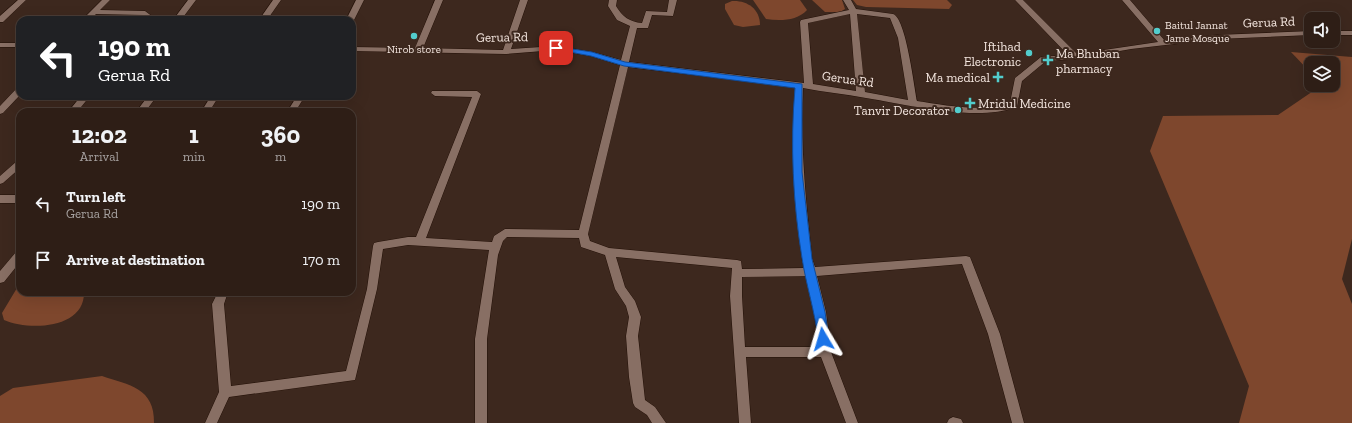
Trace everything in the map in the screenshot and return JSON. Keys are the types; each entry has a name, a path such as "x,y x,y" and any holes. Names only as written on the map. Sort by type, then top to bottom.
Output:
{"street":[{"path":"0,20 22,0"},
{"path":"90,16 106,0"},
{"path":"180,16 192,0"},
{"path":"266,16 277,0"},
{"path":"352,16 360,0"},
{"path":"419,49 439,0"},
{"path":"506,52 524,0"},
{"path":"613,0 612,6 620,18 634,25 645,26 649,13 670,14 673,0"},
{"path":"847,0 853,11 860,94"},
{"path":"1019,0 1075,57"},
{"path":"1126,0 1164,44"},
{"path":"852,423 825,352 820,312 812,272 807,259 798,172 797,108 804,86 804,22 853,11 893,16 902,38 913,103"},
{"path":"94,12 145,14 148,16"},
{"path":"634,25 584,234 585,244 609,252 737,264 740,352 745,423"},
{"name":"Gerua Rd","path":"356,49 419,49 506,52 556,48 592,54 624,64 804,86 968,110 1003,109 1014,105 1018,80 1044,59 1075,57 1217,37 1304,33"},
{"path":"1340,33 1352,33"},
{"path":"0,45 16,45"},
{"path":"420,241 477,94 435,92"},
{"path":"0,111 16,94"},
{"path":"76,108 82,100"},
{"path":"143,108 150,100"},
{"path":"0,181 16,167"},
{"path":"0,199 16,199"},
{"path":"481,423 481,339 498,239 505,233 584,234"},
{"path":"225,392 351,376 372,289 378,246 408,241 420,241 496,246"},
{"path":"609,252 620,290 631,304 635,317 632,336 635,377 640,403 651,411 660,423"},
{"path":"737,273 812,272 966,260 994,334 1018,423"},
{"path":"0,279 16,262"},
{"path":"211,423 225,392 218,304 221,296"},
{"path":"740,352 825,352"}],"shaded area":[{"path":"753,0 800,0 807,10 803,14 793,18 782,20 766,19"},
{"path":"812,0 842,0 845,9 840,12 825,12"},
{"path":"853,0 947,0 952,5 949,9 866,7 857,5"},
{"path":"732,1 742,2 751,6 758,14 760,25 743,27 734,25 725,9 725,4"},
{"path":"1291,52 1340,56 1304,56 1304,66"},
{"path":"1340,56 1352,57 1352,239 1342,279 1352,304 1352,423 1239,423 1249,386 1150,151 1163,116 1278,115 1312,92 1340,92"},
{"path":"16,290 16,296 83,296 82,304 75,314 66,320 54,324 41,326 15,323 4,320 2,313"},
{"path":"102,376 122,382 145,395 150,402 153,411 154,423 0,423 0,396 13,388"}],"place":[{"name":"Baitul Jannat Jame Mosque","path":"1157,31"},
{"name":"Nirob store","path":"414,36"},
{"name":"Iftihad Electronic","path":"1029,53"},
{"name":"Ma Bhuban pharmacy","path":"1048,60"},
{"name":"Ma medical","path":"998,77"},
{"name":"Mridul Medicine","path":"970,103"},
{"name":"Tanvir Decorator","path":"958,110"}],"route":[{"path":"556,48 592,54 624,64 800,86 797,108 798,172 807,259 812,272 820,312 823,339"}]}
